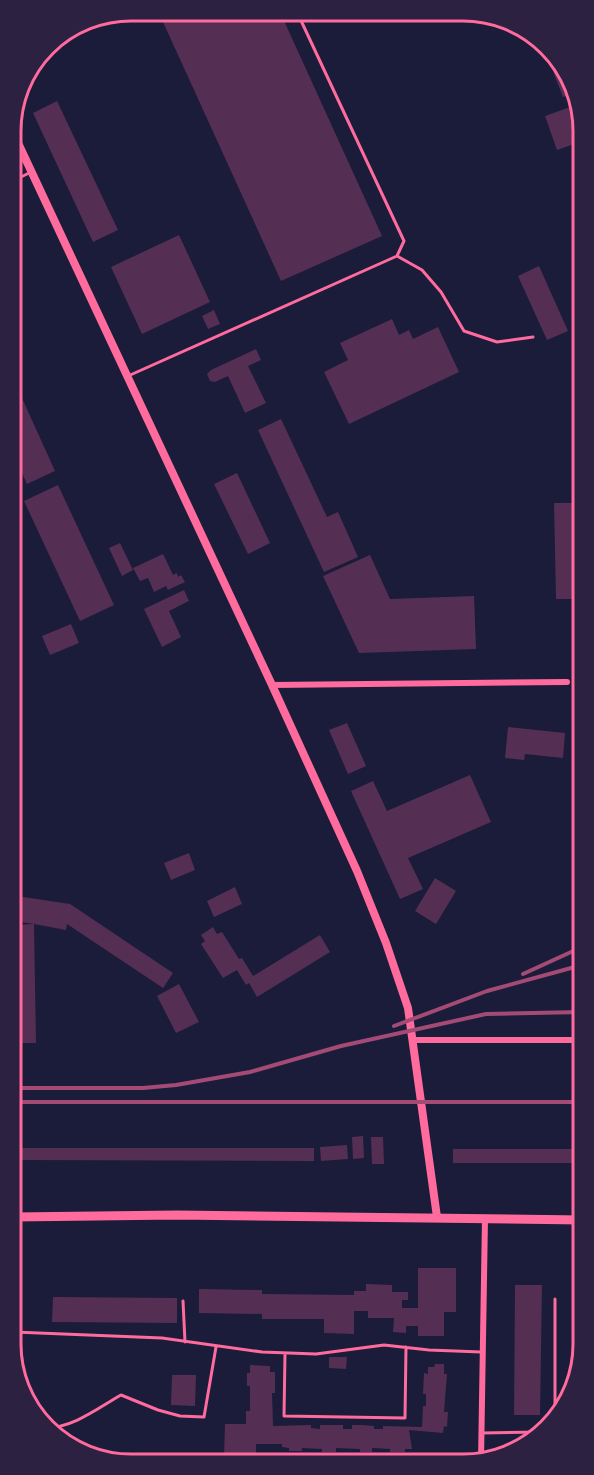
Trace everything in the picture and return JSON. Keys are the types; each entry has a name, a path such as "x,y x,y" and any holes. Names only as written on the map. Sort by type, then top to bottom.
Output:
{"main road":[{"path":"21,1217 437,1217 573,1220"}],"street":[{"path":"21,150 272,685 357,871 386,943 408,1008 437,1217"},
{"path":"272,685 567,682"},
{"path":"412,1040 573,1040"},
{"path":"481,1452 485,1218"}],"lane":[{"path":"128,377 397,256 404,241 301,21"},
{"path":"21,177 31,172"},
{"path":"397,256 422,270 441,292 464,331 497,342 533,337"},
{"path":"555,1299 555,1403"},
{"path":"183,1301 185,1342"},
{"path":"21,1332 162,1338 217,1347 285,1353 316,1354 384,1345 483,1352"},
{"path":"59,1427 85,1416 121,1395 180,1416 204,1417 217,1347"},
{"path":"285,1353 284,1416 405,1418 406,1347"},
{"path":"482,1433 528,1432"}],"building":[{"path":"163,21 284,21 382,236 281,281"},
{"path":"550,65 565,89 567,96 563,97"},
{"path":"57,101 118,230 93,242 33,113"},
{"path":"570,107 573,144 557,150 545,116"},
{"path":"179,235 210,302 142,334 111,267"},
{"path":"539,266 568,331 547,340 518,276"},
{"path":"214,310 220,324 208,329 202,316"},
{"path":"392,319 399,335 409,330 413,339 438,327 459,372 349,424 324,372 348,360 340,343"},
{"path":"256,349 261,360 248,366 266,403 245,413 228,376 215,382 210,381 207,374"},
{"path":"21,396 55,471 27,484 21,471"},
{"path":"281,419 327,517 338,512 358,557 324,572 258,430"},
{"path":"237,473 270,543 248,554 214,484"},
{"path":"58,485 114,605 80,621 24,501"},
{"path":"554,503 573,503 573,599 556,599"},
{"path":"120,543 133,570 122,576 109,548"},
{"path":"163,554 173,575 177,573 178,577 181,575 185,582 168,590 166,586 154,592 148,578 140,581 133,568"},
{"path":"370,555 390,599 474,596 476,649 359,653 323,576"},
{"path":"184,590 189,601 169,611 181,637 162,647 144,609"},
{"path":"71,624 79,643 50,655 42,636"},
{"path":"347,723 366,766 348,774 329,730"},
{"path":"508,727 565,733 563,758 525,754 524,760 505,758"},
{"path":"470,775 491,822 408,858 423,889 400,899 351,791 373,781 387,811"},
{"path":"189,853 195,870 171,880 164,863"},
{"path":"435,878 456,891 436,924 415,911"},
{"path":"235,887 242,904 214,917 207,901"},
{"path":"21,897 70,904 173,973 163,988 67,924 66,930 21,922"},
{"path":"34,924 36,1043 21,1043 21,925"},
{"path":"213,927 217,934 222,932 253,976 320,935 330,952 257,997 249,983 246,985 237,970 223,978 201,944 205,941 201,935"},
{"path":"179,984 199,1022 176,1033 157,996"},
{"path":"363,1136 364,1158 353,1159 352,1137"},
{"path":"371,1137 383,1137 384,1164 372,1164"},
{"path":"347,1145 348,1159 321,1161 320,1147"},
{"path":"21,1148 314,1148 314,1161 21,1160"},
{"path":"453,1149 573,1149 573,1163 453,1163"},
{"path":"418,1268 456,1268 456,1312 444,1312 444,1336 418,1336 418,1326 406,1326 406,1333 393,1332 394,1318 368,1318 368,1311 354,1311 354,1334 324,1333 324,1319 262,1319 262,1314 199,1313 199,1289 262,1290 262,1294 354,1295 354,1291 366,1291 366,1284 392,1285 392,1292 408,1292 408,1300 402,1300 402,1308 418,1308"},
{"path":"515,1285 542,1285 540,1415 514,1415"},
{"path":"53,1297 177,1298 177,1323 52,1322"},
{"path":"329,1357 347,1357 346,1369 329,1368"},
{"path":"435,1364 444,1364 444,1374 447,1374 444,1412 448,1412 447,1427 444,1426 443,1433 409,1430 412,1449 405,1449 405,1452 390,1452 390,1449 372,1448 372,1452 336,1448 336,1452 302,1448 302,1451 289,1451 289,1448 282,1447 282,1444 256,1444 256,1454 224,1454 225,1424 246,1424 246,1411 250,1411 250,1386 247,1386 247,1373 250,1373 250,1365 270,1366 270,1372 275,1372 275,1393 272,1393 273,1426 311,1425 311,1428 320,1429 320,1425 343,1425 343,1429 352,1429 352,1425 374,1426 374,1429 383,1429 383,1426 422,1427 423,1406 426,1406 426,1394 423,1394 424,1373 428,1374 428,1367 434,1367"},
{"path":"172,1375 196,1375 195,1406 171,1405"}],"railway":[{"path":"523,974 573,951"},
{"path":"394,1026 487,991 573,967"},
{"path":"21,1088 143,1088 176,1085 250,1072 341,1046 486,1014 573,1012"},
{"path":"21,1102 573,1102"}]}
